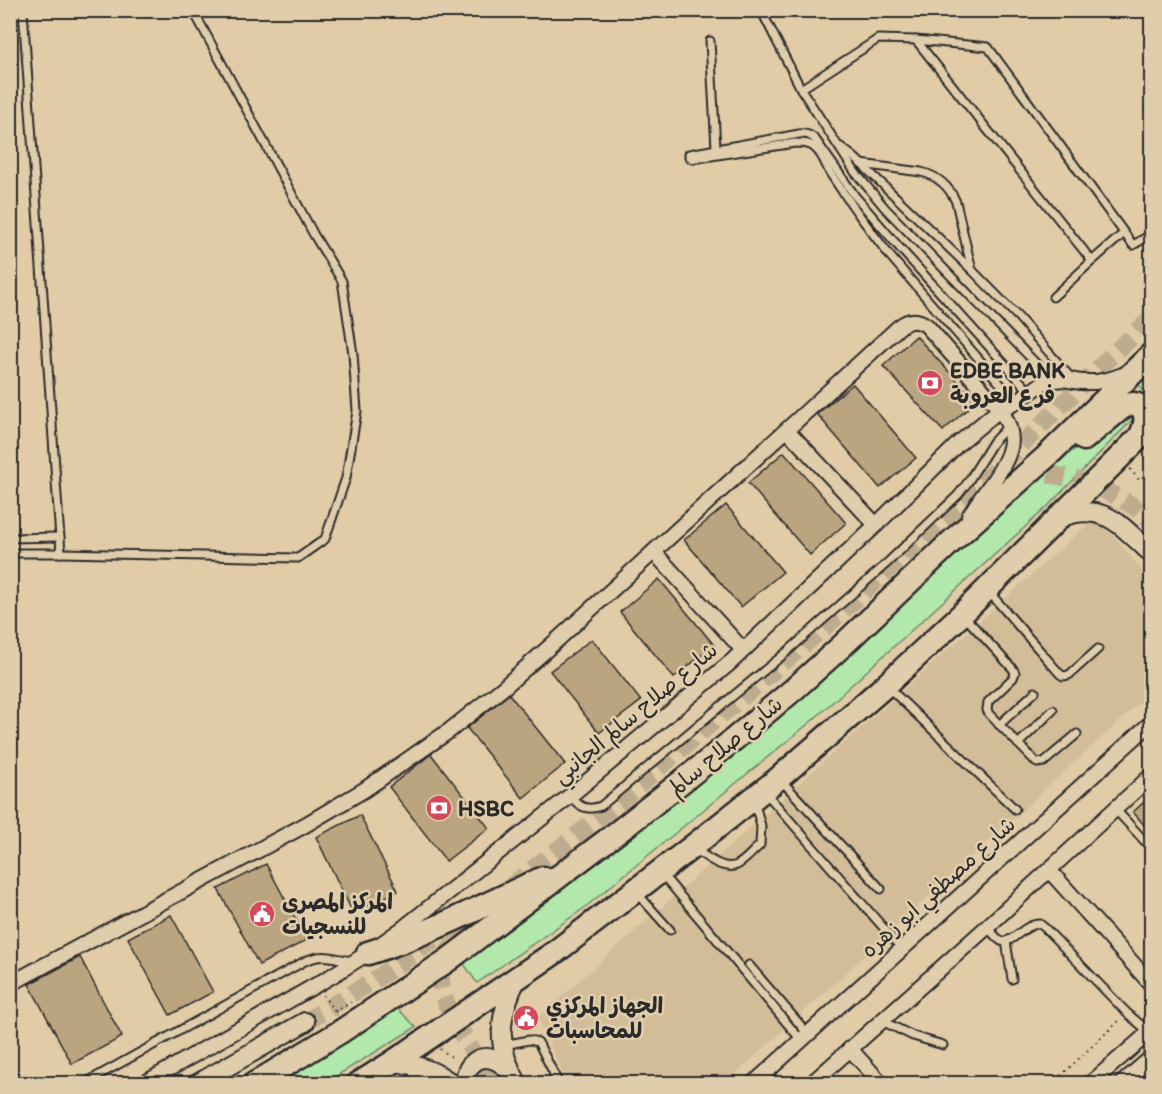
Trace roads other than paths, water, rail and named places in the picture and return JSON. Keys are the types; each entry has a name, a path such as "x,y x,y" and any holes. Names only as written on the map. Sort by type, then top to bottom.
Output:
{"highway":[{"name":"شارع صلاح سالم","path":"254,1083 340,1020 394,997 474,941 675,788 843,645 952,541 1046,457 1152,354"},
{"path":"358,1083 393,1062 581,932 765,789 886,685 1059,518 1147,429 1144,412 1135,405 1127,405 1084,438 1046,457"},
{"path":"362,957 419,935 580,861"}],"main road":[{"path":"1059,518 1080,512 1102,514 1121,526 1152,554"},
{"path":"513,1076 503,1045 501,1028 508,996 517,978"},
{"path":"197,1083 305,1022"},
{"path":"465,1083 468,1067 479,1058 496,1061 513,1076"},
{"path":"393,1062 407,1063 414,1075 436,1073 452,1083"}],"street":[{"path":"10,984 305,825 393,771 449,730 503,688 555,642 899,327 910,321 922,322 927,326 1001,411 1009,425 1011,438 1008,458 952,541"},
{"path":"1052,380 1104,381 1134,372"},
{"name":"شارع صلاح سالم الجانبي","path":"143,1083 316,985 402,929 571,795 743,651 965,437 1040,384 1052,380"},
{"path":"787,430 876,525"},
{"path":"654,552 743,651"},
{"name":"شارع مصطفي ابو زهره","path":"753,1083 1152,722"},
{"path":"811,1083 987,927 1152,775"},
{"path":"1049,870 1152,985"},
{"path":"1090,1083 1150,1031"},
{"path":"850,1049 882,1083"},
{"path":"1121,1083 1152,1057"}],"lane":[{"path":"22,10 61,553"},
{"path":"10,553 298,558 325,539 346,478 357,411 353,354 342,281 314,235 193,10"},
{"path":"761,10 801,89 855,172 885,208 1052,380"},
{"path":"801,89 878,39 988,47 1133,245 1152,234"},
{"path":"710,40 716,148"},
{"path":"916,40 1092,261"},
{"path":"1016,402 870,231 817,150 811,145 803,142 692,159 689,157 690,153 805,133 811,135 855,196 1030,392"},
{"path":"837,143 972,270 1019,318 1073,381"},
{"path":"861,164 921,172 943,182 956,202 972,270"},
{"path":"1053,297 1124,233"},
{"path":"571,795 581,806 591,809 601,806 797,644 861,587 952,500 968,482 993,442 1009,425"},
{"path":"10,538 60,537"},
{"path":"987,589 1063,676 1069,675 1098,649"},
{"path":"962,614 1015,670 1015,676 990,698 986,706 989,714 999,725 1035,762 1042,763 1077,734"},
{"path":"886,685 1015,809"},
{"path":"999,725 1035,692"},
{"path":"1018,744 1053,711"},
{"path":"692,847 719,864 725,866 738,864 760,845 765,789"},
{"path":"765,789 881,889"},
{"path":"765,789 902,949"},
{"path":"1115,809 1152,849"},
{"path":"660,872 804,1037"},
{"path":"636,891 670,930"},
{"path":"987,927 1001,941 1006,941 1029,925 1040,924 1127,1013 1150,1031"},
{"path":"1006,941 1012,979"},
{"path":"86,1083 304,961 327,956 362,957"},
{"path":"749,965 804,1037"},
{"path":"882,1021 913,1036 943,1045"},
{"path":"503,1045 529,1040 538,1042 559,1083"}],"tunnel":[{"path":"511,886 608,811 825,627 990,476 1152,318"},
{"path":"1021,473 1057,476 1091,485 1123,500 1152,521"},
{"path":"492,1084 449,1009 441,977 443,965 451,947 496,904"},
{"path":"305,1022 373,981 455,926"}],"place":[{"name":"EDBE BANK فرع العروبة","path":"930,383"},
{"name":"HSBC","path":"439,808"},
{"name":"المركز المصرى للنسجيات","path":"262,914"},
{"name":"الجهاز المركزي للمحاسبات","path":"526,1018"}]}
